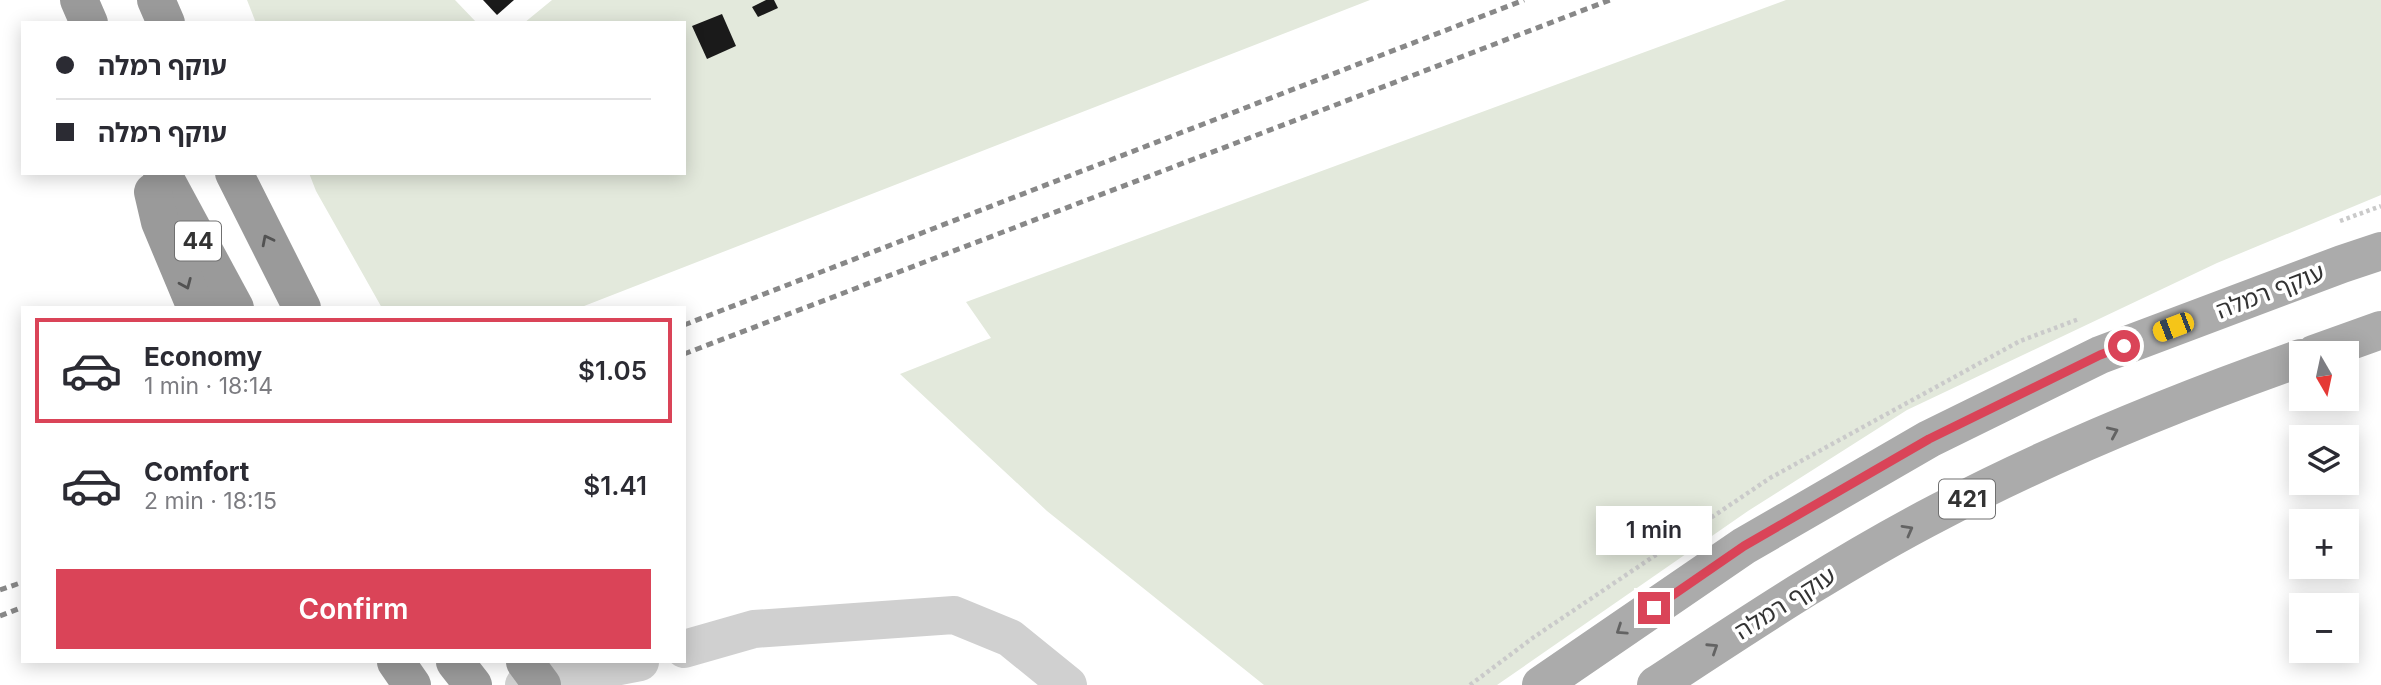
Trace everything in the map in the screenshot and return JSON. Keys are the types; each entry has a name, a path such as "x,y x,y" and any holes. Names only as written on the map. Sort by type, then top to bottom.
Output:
{"highway":[{"path":"79,0 88,21"},
{"path":"156,0 165,21"},
{"path":"149,175 160,222 195,306"},
{"name":"44","path":"163,175 234,306"},
{"name":"44","path":"235,175 300,304"},
{"path":"397,663 412,685"},
{"path":"456,663 473,685"},
{"path":"526,663 542,685"}],"main road":[{"name":"עוקף רמלה","path":"1541,685 1744,546 1929,439 2100,355 2381,251"},
{"path":"2350,341 2381,330"},
{"name":"עוקף רמלה","path":"1656,685 1765,614 1940,511 2133,423 2289,363"}],"street":[{"path":"686,648 754,629 954,615 1010,638 1068,685"},
{"path":"524,685 635,663"}],"shaded area":[{"path":"247,0 455,0 475,21 255,21"},
{"path":"552,0 1370,0 584,306 381,306 316,191 310,175 686,175 686,21 526,21"},
{"path":"1786,0 2381,0 2381,195 2217,263 1907,410 1748,511 1497,685 1264,685 1047,511 900,374 991,338 966,302"}],"building":[{"path":"483,0 514,0 497,15"},
{"path":"766,0 774,0 778,8 758,17 752,7"},
{"path":"722,14 736,46 707,59 692,26"}],"railway":[{"path":"686,324 1524,0"},
{"path":"686,353 1610,0"},
{"path":"0,590 21,583"},
{"path":"0,616 21,608"}],"route":[{"path":"1654,608 1744,546 1929,439 2100,355 2124,346"}]}
